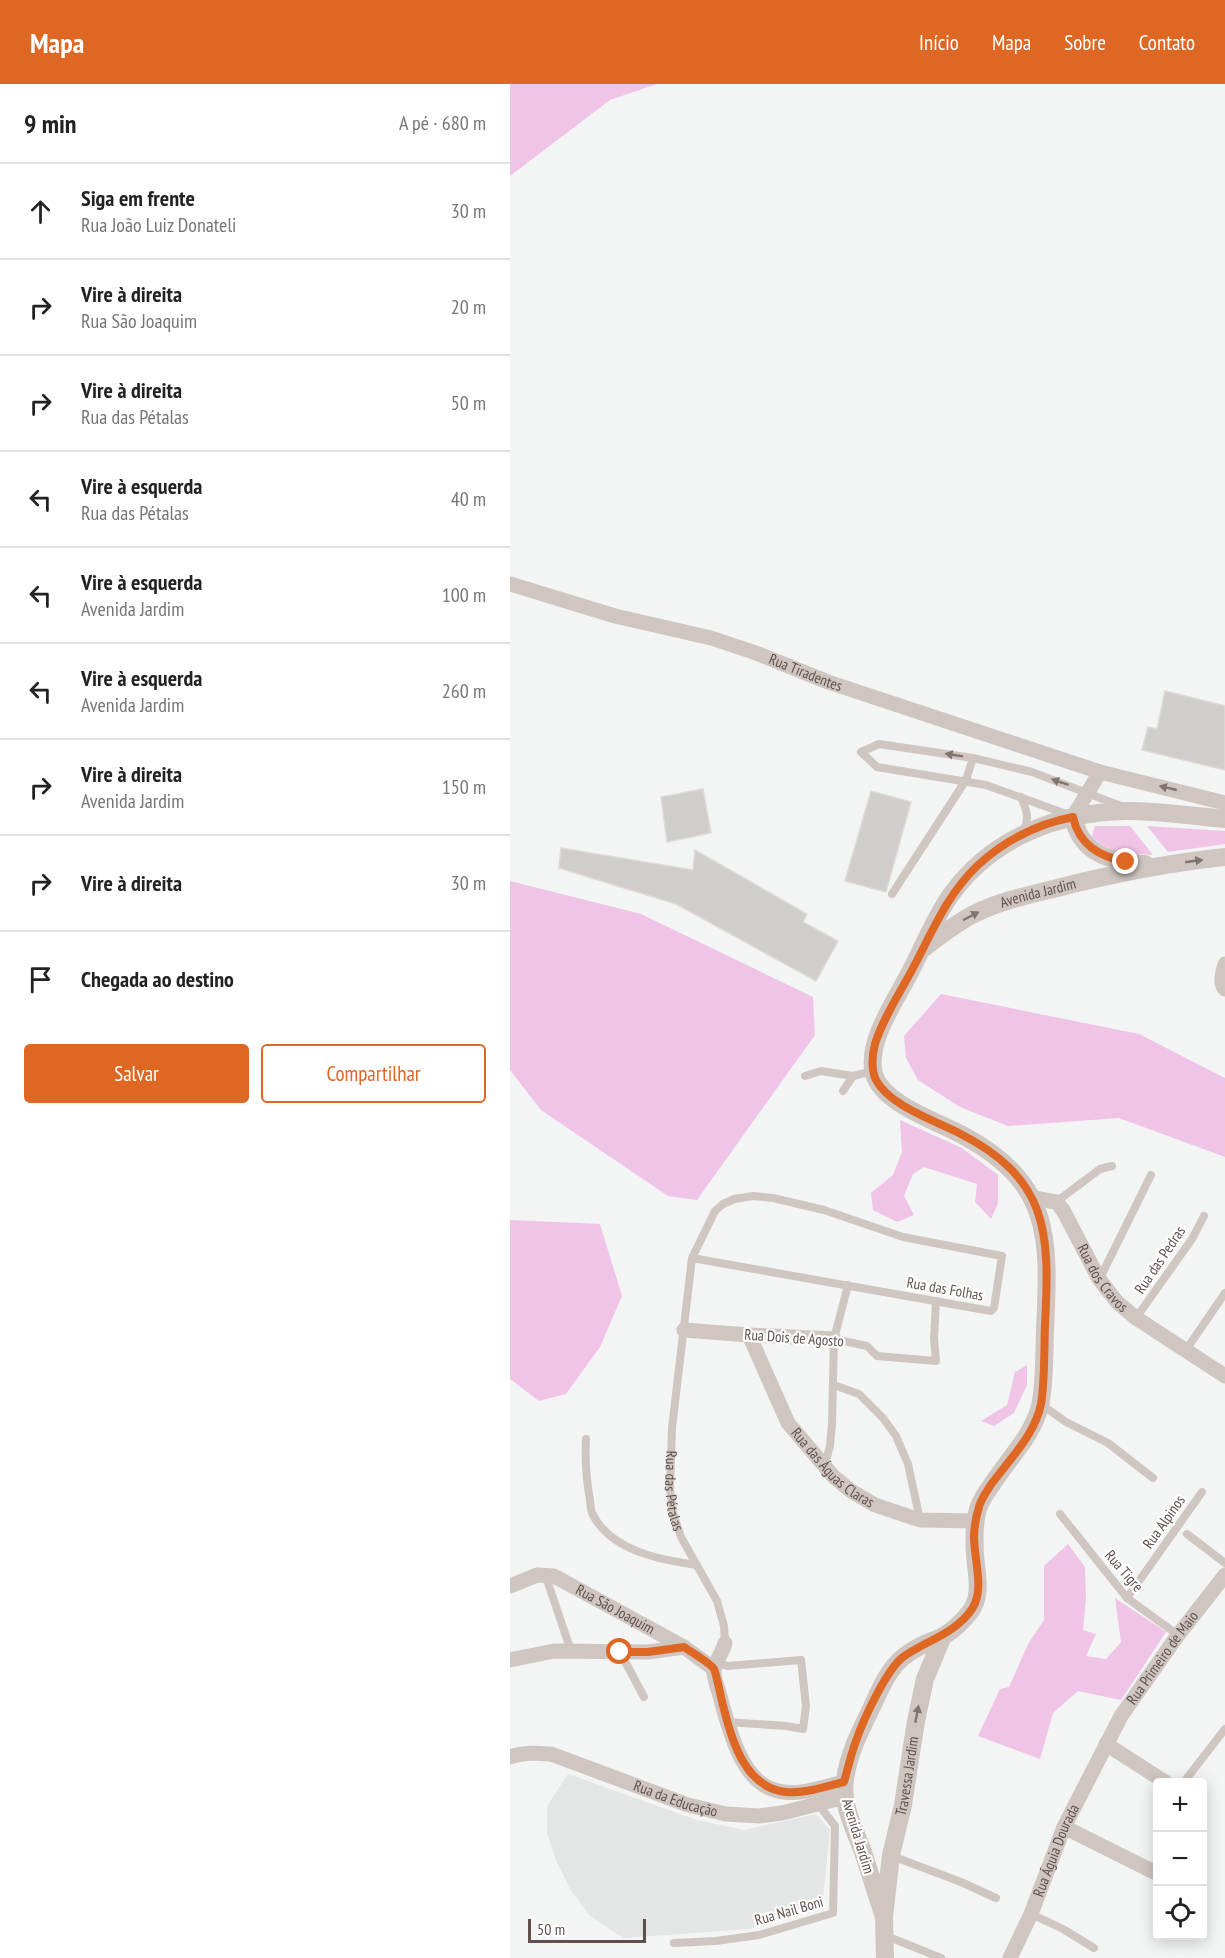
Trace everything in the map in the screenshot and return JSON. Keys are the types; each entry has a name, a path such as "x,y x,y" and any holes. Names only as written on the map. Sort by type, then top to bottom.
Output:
{"street":[{"name":"Rua Tiradentes","path":"510,584 615,616 711,638 756,653 828,682 1100,772 1225,803"},
{"path":"1100,772 1073,817 1082,840 1095,851 1126,862 1162,865 1225,857"},
{"path":"1073,817 1095,813 1134,811 1225,819"},
{"name":"Avenida Jardim","path":"884,1926 863,1853 852,1825 845,1789 855,1741 883,1684 900,1659 927,1642 943,1636 962,1621 977,1600 974,1536 981,1501 1028,1435 1041,1404 1047,1271 1044,1235 1034,1198 1022,1182 989,1151 967,1137 901,1104 880,1086 873,1071 874,1047 951,894 994,852 1023,833 1044,824 1073,817"},
{"name":"Avenida Jardim","path":"923,949 957,924 993,906 1079,883 1162,865"},
{"path":"1225,964 1222,986 1225,989"},
{"path":"1034,1198 1056,1202"},
{"name":"Rua dos Cravos","path":"1056,1202 1064,1210 1075,1229 1099,1279 1117,1302 1136,1318 1225,1376"},
{"name":"Rua Dois de Agosto","path":"684,1330 834,1339"},
{"name":"Rua das Águas Claras","path":"749,1335 788,1423 824,1467 850,1491 875,1505 920,1520 976,1521"},
{"path":"510,1586 545,1574"},
{"name":"Rua São Joaquim","path":"545,1574 554,1576 716,1666"},
{"name":"Rua Primeiro de Maio","path":"1106,1744 1121,1716 1178,1635 1225,1575"},
{"name":"Travessa Jardim","path":"884,1926 891,1855 903,1804 916,1721 925,1679 943,1636"},
{"name":"Rua das Pétalas","path":"716,1666 725,1643"},
{"path":"510,1660 554,1651 648,1652 684,1647"},
{"path":"916,1648 926,1652 930,1664"},
{"path":"716,1666 727,1722 750,1772 771,1789 785,1792 845,1789"},
{"path":"1106,1744 1159,1778"},
{"name":"Rua Águia Dourada","path":"1010,1958 1031,1914 1064,1827 1106,1744"},
{"name":"Rua da Educação","path":"510,1757 533,1752 551,1754 688,1805 726,1814 759,1816 782,1814 818,1804 845,1789"},
{"path":"1064,1827 1153,1872"},
{"path":"863,1853 872,1858 891,1855"},
{"path":"884,1926 885,1958"}],"lane":[{"path":"1073,817 997,788 966,780 877,767 861,752 879,744 973,758 1020,769 1088,792 1134,811"},
{"path":"892,894 966,780 973,758"},
{"path":"1021,797 1027,811 1023,833"},
{"path":"805,1076 821,1071 853,1076 873,1071"},
{"path":"843,1091 853,1076"},
{"path":"1056,1202 1100,1169 1112,1166"},
{"path":"1099,1279 1151,1175"},
{"name":"Rua das Pétalas","path":"725,1643 724,1626 717,1601 681,1536 673,1513 670,1490 672,1428 692,1258 715,1212 723,1204 734,1199 753,1196 773,1198 824,1210"},
{"name":"Rua das Folhas","path":"692,1258 991,1311 994,1308 1002,1255 903,1237 824,1210"},
{"name":"Rua das Pedras","path":"1136,1318 1192,1239 1204,1216"},
{"path":"824,1467 830,1446 834,1339 848,1285"},
{"path":"1186,1350 1225,1293"},
{"name":"Rua Dois de Agosto","path":"834,1339 867,1346 877,1356 936,1361 934,1339 936,1301"},
{"path":"834,1385 859,1394 883,1418 896,1436 908,1464 920,1520"},
{"path":"1041,1404 1066,1422 1108,1443 1153,1478"},
{"path":"586,1439 585,1470 592,1513 606,1533 632,1550 663,1560 697,1565"},
{"name":"Rua Alpinos","path":"1127,1598 1202,1492"},
{"name":"Rua Tigre","path":"1059,1514 1127,1598 1178,1635"},
{"path":"1187,1534 1225,1563"},
{"path":"545,1574 571,1652"},
{"path":"620,1652 644,1697"},
{"path":"716,1666 801,1660 806,1706 803,1729 727,1722"},
{"path":"1187,1778 1225,1729"},
{"name":"Rua Nail Boni","path":"674,1943 716,1941 759,1935 833,1913 835,1826 818,1804"},
{"path":"891,1855 996,1898"},
{"path":"1031,1914 1063,1929 1094,1948"},
{"path":"884,1926 941,1958"}],"shaded area":[{"path":"510,84 657,84 610,100 510,176"},
{"path":"1095,826 1130,826 1153,855 1120,852 1105,846 1092,836"},
{"path":"1147,826 1225,831 1225,844 1168,852"},
{"path":"510,881 641,914 813,997 815,1035 697,1200 668,1196 541,1110 510,1070"},
{"path":"941,994 1139,1034 1225,1078 1225,1157 1119,1118 1008,1126 960,1107 918,1080 906,1058 904,1036"},
{"path":"900,1120 962,1148 998,1175 998,1203 991,1219 975,1202 977,1184 924,1167 913,1174 904,1196 914,1215 897,1222 873,1210 871,1193 893,1175 902,1152"},
{"path":"510,1220 600,1224 622,1296 600,1347 566,1394 539,1401 510,1379"},
{"path":"1027,1365 1027,1385 1014,1413 994,1426 981,1421 1007,1405 1015,1372"},
{"path":"1068,1544 1085,1567 1086,1598 1083,1630 1096,1634 1086,1656 1106,1659 1121,1642 1115,1598 1166,1632 1121,1700 1078,1691 1053,1713 1040,1759 978,1736 1000,1689 1009,1687 1028,1644 1044,1620 1044,1566"},
{"path":"568,1774 697,1820 744,1830 816,1814 830,1830 822,1909 749,1929 625,1938 617,1934 589,1915 570,1889 556,1860 547,1833 547,1806"}],"building":[{"path":"1165,691 1225,706 1225,770 1142,750 1148,727 1157,729"},
{"path":"703,789 711,833 667,842 661,797"},
{"path":"871,791 911,802 886,892 845,881"},
{"path":"561,848 693,870 695,850 807,914 803,922 838,941 816,981 676,904 559,868"}],"route":[{"path":"620,1652 665,1651 684,1647 714,1669 727,1722 737,1749 750,1772 771,1789 798,1792 844,1782 855,1741 883,1684 900,1659 927,1642 943,1636 962,1621 973,1608 977,1600 978,1586 974,1536 981,1501 1028,1435 1041,1404 1047,1271 1044,1235 1034,1198 1009,1168 989,1151 967,1137 901,1104 880,1086 873,1071 874,1047 889,1012 951,894 994,852 1023,833 1044,824 1073,817 1078,833 1088,846 1107,857 1126,862"}]}
